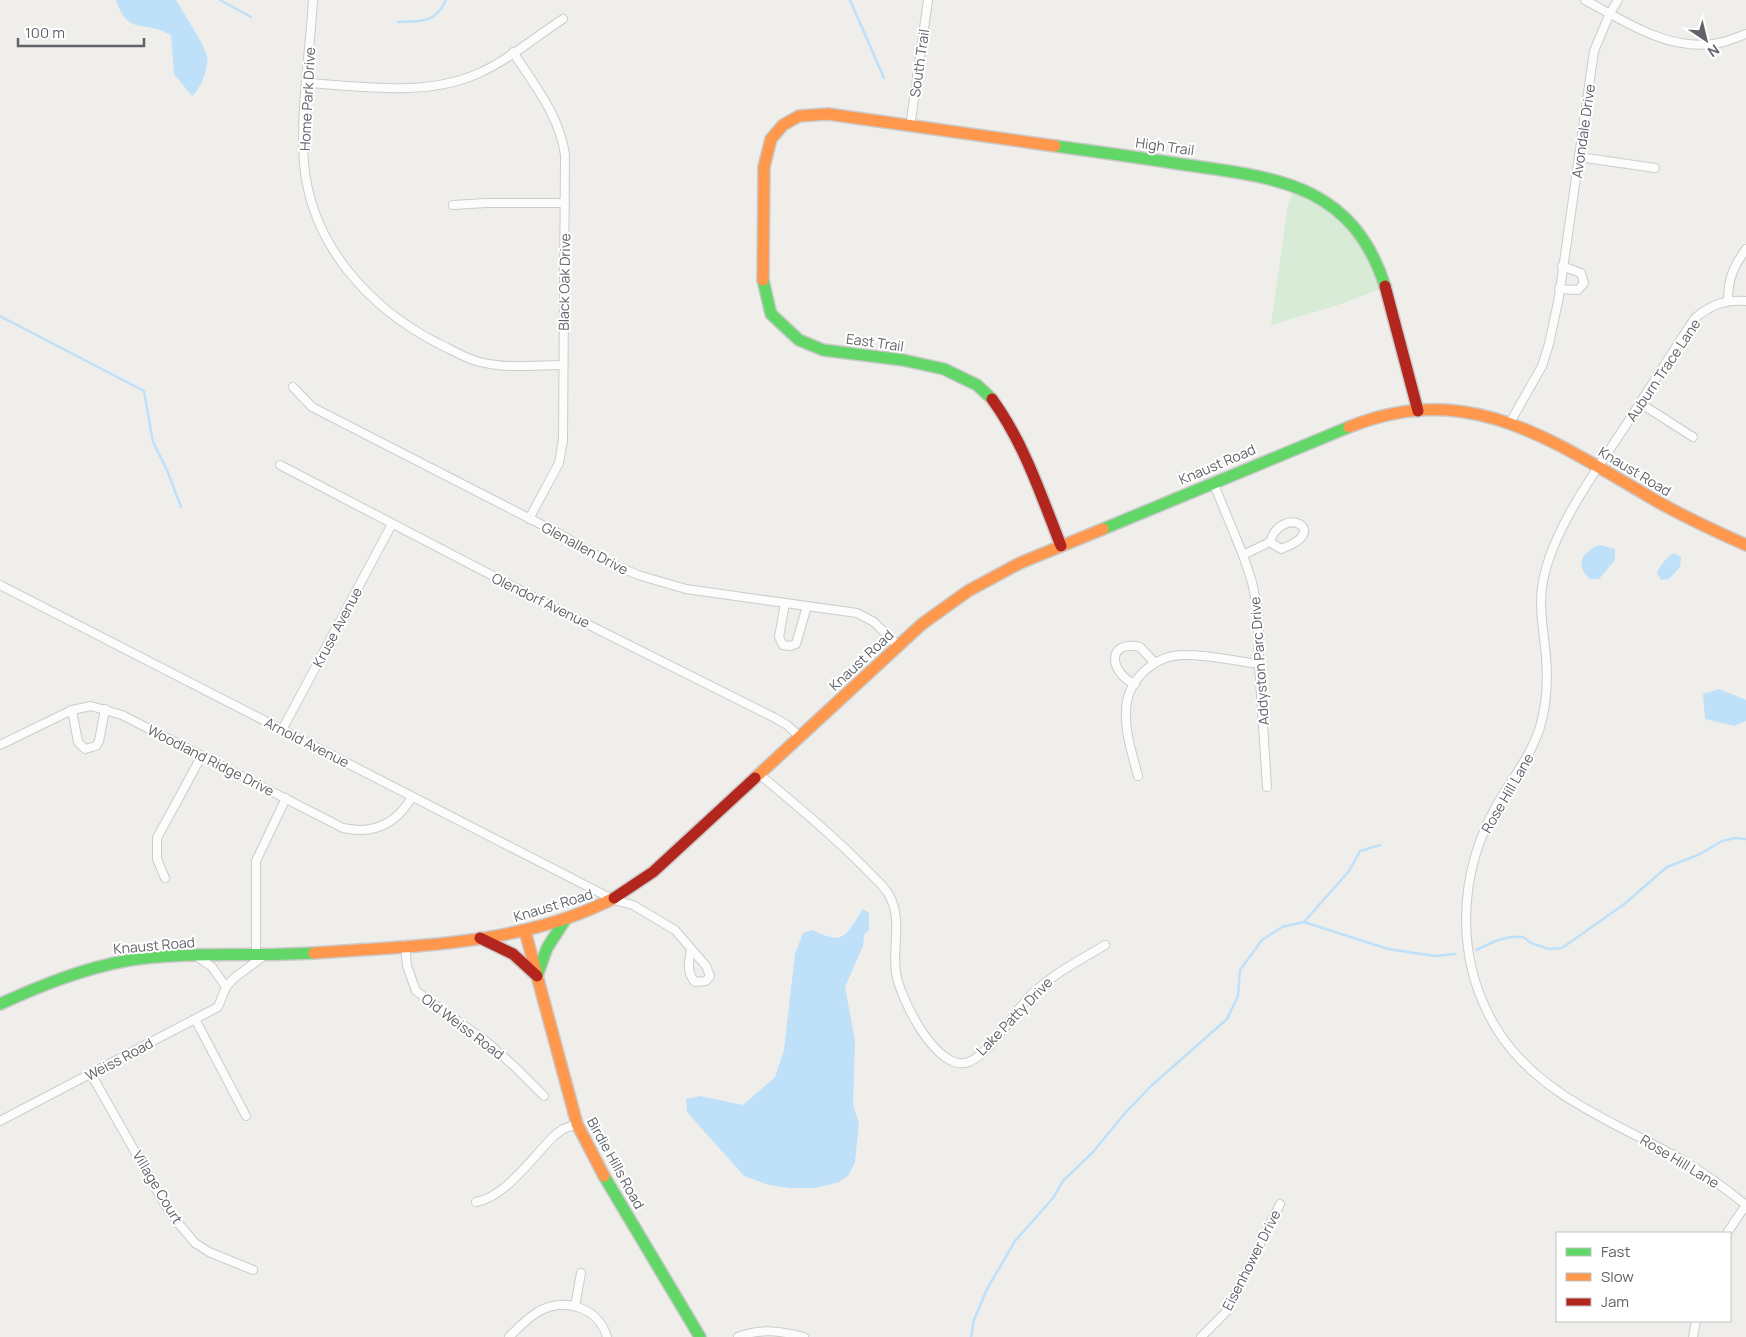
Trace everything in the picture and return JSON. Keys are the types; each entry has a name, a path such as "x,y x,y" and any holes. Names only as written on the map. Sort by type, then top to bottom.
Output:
{"main road":[{"name":"High Trail","path":"771,139 783,125 799,116 814,113 1218,169 1262,177 1304,190 1335,208 1360,232 1373,256 1396,316 1418,411"},
{"name":"East Trail","path":"771,139 764,167 762,278 771,314 789,333 811,347 931,366 955,373 978,386 1000,408 1014,434 1061,546"},
{"name":"Knaust Road","path":"0,1004 42,984 99,966 147,958 260,955 479,938 525,931 565,920 614,900 659,867 898,646 936,613 968,591 1002,572 1061,546 1355,423 1386,415 1418,411 1460,411 1511,421 1547,436 1690,520 1746,545"},
{"path":"479,938 513,954 537,976 547,948 565,920"},
{"name":"Birdie Hills Road","path":"525,931 577,1124 596,1162 700,1337"}],"street":[{"name":"Home Park Drive","path":"313,0 303,136 304,165 310,192 330,244 360,287 383,308 405,324 470,359 492,365 563,365"},
{"name":"South Trail","path":"910,127 928,0"},
{"path":"1584,0 1663,39 1688,45 1714,44 1746,34"},
{"name":"Avondale Drive","path":"1511,421 1546,356 1559,289 1594,51 1610,13 1618,0"},
{"path":"307,83 391,88 430,86 478,74 564,19"},
{"name":"Black Oak Drive","path":"513,52 556,118 563,139 565,204 562,451 559,462 530,519"},
{"path":"1579,157 1655,168"},
{"path":"454,205 486,203 565,204"},
{"path":"1728,300 1728,282 1732,269 1746,249"},
{"path":"1559,289 1578,290 1584,283 1581,273 1562,266"},
{"name":"Auburn Trace Lane","path":"1599,467 1695,318 1708,308 1728,300 1746,301"},
{"name":"Glenallen Drive","path":"293,387 312,407 530,519 610,563 638,575 686,589 862,615 874,622 898,646"},
{"path":"1640,403 1693,436"},
{"name":"Olendorf Avenue","path":"280,465 788,725 800,737"},
{"name":"Rose Hill Lane","path":"1599,467 1548,558 1542,585 1541,608 1546,659 1545,707 1531,752 1499,801 1476,850 1466,899 1469,964 1477,989 1499,1032 1513,1051 1535,1074 1585,1109 1683,1160 1714,1180 1746,1205"},
{"name":"Addyston Parc Drive","path":"1213,482 1243,555 1252,582 1258,611 1259,664 1267,787"},
{"path":"1293,522 1298,523 1305,533 1303,539 1296,544 1281,549 1270,542 1272,534 1278,528 1293,522"},
{"name":"Kruse Avenue","path":"282,730 392,524"},
{"path":"1243,555 1270,542"},
{"name":"Arnold Avenue","path":"0,586 614,900 633,905 654,916 675,930 691,949"},
{"path":"785,603 779,637 783,644 790,646 796,644 799,639 807,606"},
{"path":"1135,684 1122,676 1116,669 1115,658 1117,651 1125,646 1140,647 1155,662"},
{"path":"1138,776 1126,713 1128,698 1135,684 1155,662 1168,656 1186,655 1259,664"},
{"name":"Woodland Ridge Drive","path":"0,746 72,710 91,706 122,715 343,828 368,830 395,819 403,812 412,797"},
{"path":"72,710 78,742 85,749 96,746 99,742 105,709"},
{"path":"166,878 157,859 157,838 201,757"},
{"name":"Lake Patty Drive","path":"759,774 835,838 888,894 895,909 897,923 896,972 907,1007 939,1053 950,1062 961,1064 970,1061 984,1051 1012,1015 1052,976 1105,945"},
{"path":"260,955 256,861 286,798"},
{"name":"Old Weiss Road","path":"405,945 407,966 416,991 487,1042 544,1096"},
{"name":"Weiss Road","path":"0,1121 218,1007 226,987 260,955"},
{"path":"196,956 212,967 226,987"},
{"path":"195,1019 246,1116"},
{"name":"Village Court","path":"91,1074 164,1203 179,1224 195,1243 209,1252 253,1270"},
{"path":"476,1202 488,1200 500,1192 555,1135 563,1129 577,1124"},
{"name":"Eisenhower Drive","path":"1201,1337 1226,1312 1280,1204"},
{"path":"1728,1232 1746,1205"},
{"path":"575,1306 581,1273"},
{"path":"509,1337 540,1310 556,1306 575,1306 594,1314 601,1322 607,1337"},
{"path":"1693,1337 1696,1322"},
{"path":"738,1337 758,1331 773,1331 804,1337"}],"green space":[{"path":"1294,191 1304,193 1358,235 1383,288 1335,306 1271,325 1288,204"}],"water":[{"path":"116,0 176,0 198,36 207,56 204,78 192,96 174,74 171,35 161,30 132,23 126,19"},
{"path":"1600,545 1615,549 1615,560 1599,579 1590,579 1582,569 1582,559 1589,551"},
{"path":"1674,553 1681,557 1680,567 1669,579 1661,580 1657,573 1658,570 1666,559"},
{"path":"1719,689 1746,700 1746,721 1734,726 1705,719 1703,694"},
{"path":"863,909 869,913 869,930 864,935 863,946 845,987 855,1041 853,1104 859,1124 855,1162 848,1176 839,1182 816,1188 790,1188 769,1185 744,1176 687,1112 686,1099 700,1096 743,1105 775,1077 784,1050 795,954 803,933 812,930 831,937 838,938 843,936 848,932"}],"waterway":[{"path":"220,0 251,17"},
{"path":"398,22 427,20 442,8 446,0"},
{"path":"850,0 884,78"},
{"path":"0,316 144,391 153,442 167,470 181,507"},
{"path":"1476,950 1498,940 1511,937 1523,937 1531,943 1549,949 1562,948 1623,905 1667,867 1700,854 1722,841 1735,838 1746,839"},
{"path":"1304,922 1349,871 1360,851 1380,845"},
{"path":"971,1337 974,1320 987,1289 1015,1241 1053,1198 1063,1181 1093,1152 1125,1113 1151,1086 1227,1019 1238,996 1240,970 1262,940 1282,927 1304,922 1388,949 1435,956 1455,954"}],"traffic: fast":[{"path":"1055,146 1252,175 1281,182 1308,192 1332,207 1353,226 1371,252 1385,286"},
{"path":"763,280 771,314 799,340 823,350 903,360 944,369 977,385 992,399"},
{"path":"1103,529 1349,427"},
{"path":"537,976 547,948 565,920"},
{"path":"0,1004 64,978 113,963 130,960 199,955 314,953"},
{"path":"604,1176 700,1337"}],"traffic: slow":[{"path":"763,280 764,167 771,139 783,125 799,116 828,114 1055,146"},
{"path":"1349,427 1391,414 1431,410 1469,413 1506,422 1541,436 1576,454 1672,510 1746,545"},
{"path":"755,778 922,624 968,591 1020,563 1103,529"},
{"path":"314,953 429,945 506,934 579,914 614,898"},
{"path":"525,931 577,1124 604,1176"}],"traffic: jam":[{"path":"1385,286 1418,411"},
{"path":"992,399 1023,451 1061,546"},
{"path":"614,898 653,872 755,778"},
{"path":"480,938 513,954 537,976"}]}
